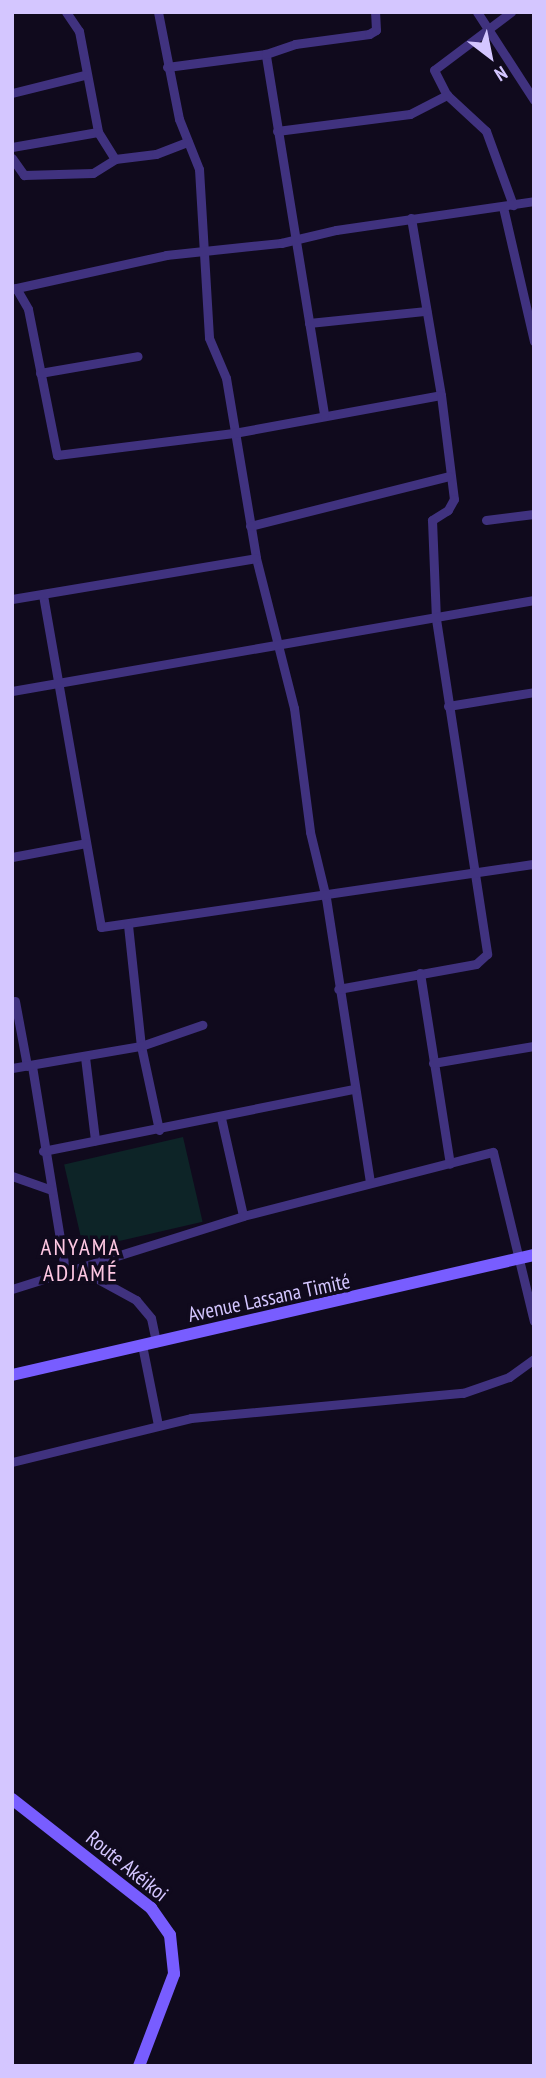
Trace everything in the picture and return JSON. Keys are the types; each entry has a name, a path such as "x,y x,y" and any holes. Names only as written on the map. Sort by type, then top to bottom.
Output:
{"street":[{"path":"66,12 79,31 84,75 98,132 115,159"},
{"path":"158,12 167,67 188,142 199,169 198,201 206,253 209,338 226,378 256,558 281,647 310,832 326,898 338,989 370,1181"},
{"path":"167,67 266,54 295,44 369,34 376,30 375,12"},
{"path":"477,12 534,100"},
{"path":"511,12 439,63 435,70 447,95 486,131 508,206 534,341"},
{"path":"266,54 324,414"},
{"path":"12,93 84,75"},
{"path":"277,131 410,114 447,95"},
{"path":"12,147 98,132"},
{"path":"12,159 24,175 93,173 115,159 156,154 188,142"},
{"path":"441,396 324,414 234,433 57,455 28,309 14,288 166,255 206,253 295,240 411,218 534,201"},
{"path":"338,989 476,964 487,954 458,740 448,706 436,619 432,520 448,510 454,499 441,396 426,311 425,281 411,218"},
{"path":"309,323 426,311"},
{"path":"40,373 138,356"},
{"path":"250,526 449,476"},
{"path":"486,520 534,514"},
{"path":"12,599 256,558"},
{"path":"43,595 100,927 326,898 376,885 534,864"},
{"path":"12,691 281,647 534,600"},
{"path":"448,706 534,692"},
{"path":"12,857 86,844"},
{"path":"128,925 142,1046 159,1130"},
{"path":"420,974 450,1164"},
{"path":"15,1001 65,1270"},
{"path":"12,1068 142,1046 202,1025"},
{"path":"433,1063 534,1046"},
{"path":"85,1057 95,1140"},
{"path":"43,1151 221,1118 354,1089"},
{"path":"221,1118 243,1216"},
{"path":"12,1289 65,1270 243,1216 370,1181 493,1152 534,1321"},
{"path":"12,1176 52,1190"},
{"name":"Avenue Lassana Timité","path":"12,1375 534,1255"},
{"path":"65,1270 96,1278 136,1300 151,1318 156,1342"},
{"path":"142,1345 158,1425"},
{"path":"12,1462 158,1425 463,1394 509,1377 534,1359"},
{"name":"Route Akéikoi","path":"12,1799 151,1908 170,1935 174,1974 139,2066"}],"green space":[{"path":"183,1137 203,1222 84,1249 64,1164"}],"district":[{"name":"ANYAMA ADJAMÉ","path":"81,1260"}]}
